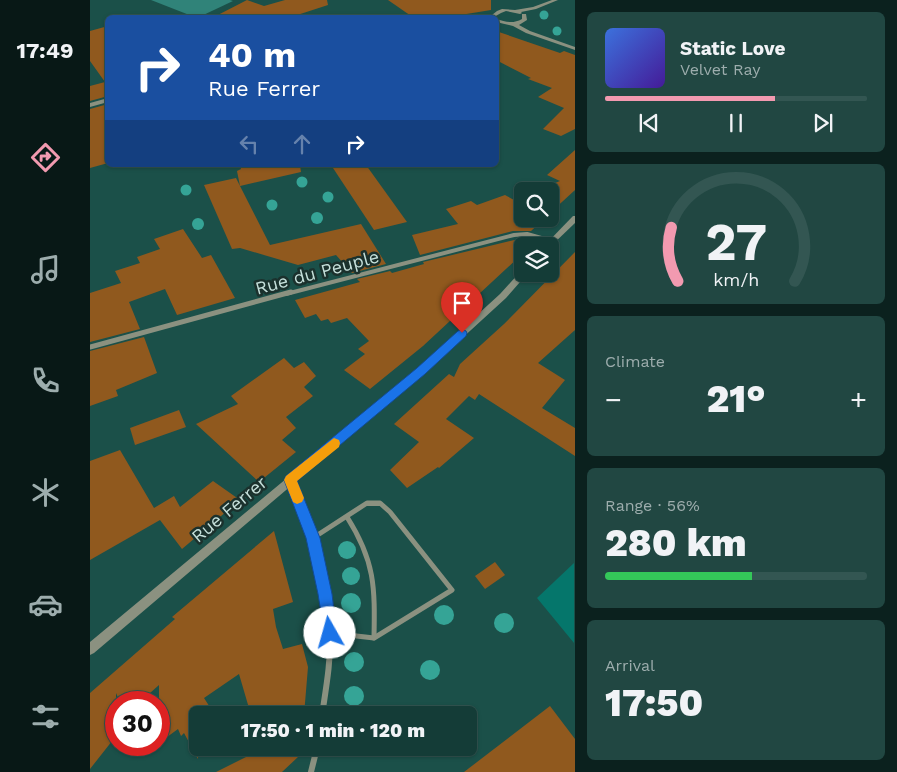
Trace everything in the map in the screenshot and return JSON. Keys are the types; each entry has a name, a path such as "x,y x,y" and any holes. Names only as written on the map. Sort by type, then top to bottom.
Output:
{"street":[{"path":"497,15 499,11 534,8 556,0"},
{"path":"524,15 534,8"},
{"path":"515,11 524,15"},
{"path":"499,20 505,24 514,24 525,20 524,15"},
{"path":"514,24 528,32 574,49"},
{"path":"90,105 105,101"},
{"path":"556,237 574,218"},
{"name":"Rue du Peuple","path":"90,347 273,297 514,235 527,234 534,237"},
{"name":"Rue Ferrer","path":"90,649 421,371 516,282"},
{"path":"290,480 313,538 325,594 330,633 323,706"},
{"path":"311,772 315,756"}],"lane":[{"path":"313,538 367,503 380,503 390,512 452,590 374,638 330,633"},
{"path":"347,517 362,539 374,574 374,638"}],"green space":[{"path":"574,563 574,643 537,598"}],"shaded area":[{"path":"151,0 233,1 203,15 189,15"}],"building":[{"path":"247,0 264,6 285,0 327,0 328,5 297,15 218,15"},
{"path":"388,0 491,0 491,10 460,15 410,15"},
{"path":"105,27 105,82 90,61 90,31"},
{"path":"499,32 560,53 564,51 575,55 575,129 561,136 543,129 564,108 538,97 552,88 528,79 531,78 499,62"},
{"path":"105,82 105,97 90,101 90,86"},
{"path":"105,105 105,164 90,168 90,109"},
{"path":"575,150 575,190 559,205 558,182 560,181 547,175"},
{"path":"240,167 300,167 301,172 240,186 237,171 241,169"},
{"path":"332,167 367,167 407,222 374,230"},
{"path":"236,178 270,245 361,224 386,264 352,273 336,255 298,265 240,248 232,249 204,185"},
{"path":"505,195 514,200 514,227 535,227 531,231 513,231 420,255 412,235 458,224 446,209 471,201 477,205"},
{"path":"183,229 202,258 211,255 235,298 177,315 165,289 129,302 140,329 90,342 90,293 121,283 115,271 140,263 137,257 160,249 154,239"},
{"path":"514,240 514,262 423,346 370,389 344,370 365,354 358,349 369,341 347,318 331,323 328,319 321,321 316,314 305,318 295,300 360,282 357,279 390,271 392,273 424,264 423,262"},
{"path":"575,252 575,330 538,363 565,380 542,408 575,428 575,456 479,394 475,400 469,396 446,419 474,438 439,468 407,488 390,470 419,442 394,424 449,374 454,377 460,364 504,324 545,282 559,282 559,268"},
{"path":"144,337 157,373 116,390 118,396 90,406 90,351"},
{"path":"284,358 294,368 304,362 316,376 304,387 313,396 286,417 296,428 282,440 296,452 259,482 196,424 238,404 231,396"},
{"path":"179,410 186,427 135,445 130,428"},
{"path":"120,450 154,508 174,496 180,507 213,481 240,500 182,549 160,520 90,560 90,461"},
{"path":"274,531 293,602 273,609 276,627 283,649 302,644 308,667 305,706 248,706 239,674 204,698 209,706 189,706 189,742 184,733 181,736 178,729 170,735 170,691 159,691 159,685 152,691 105,691 105,750 90,769 90,693 175,619 172,617"},
{"path":"495,562 505,575 485,589 475,576"},
{"path":"550,706 575,739 575,772 464,772"},
{"path":"248,756 298,757 282,772 216,772"}],"slow traffic":[{"path":"297,498 290,480 334,443"}],"route":[{"path":"330,633 325,594 313,538 290,480 421,371 462,333"}]}
